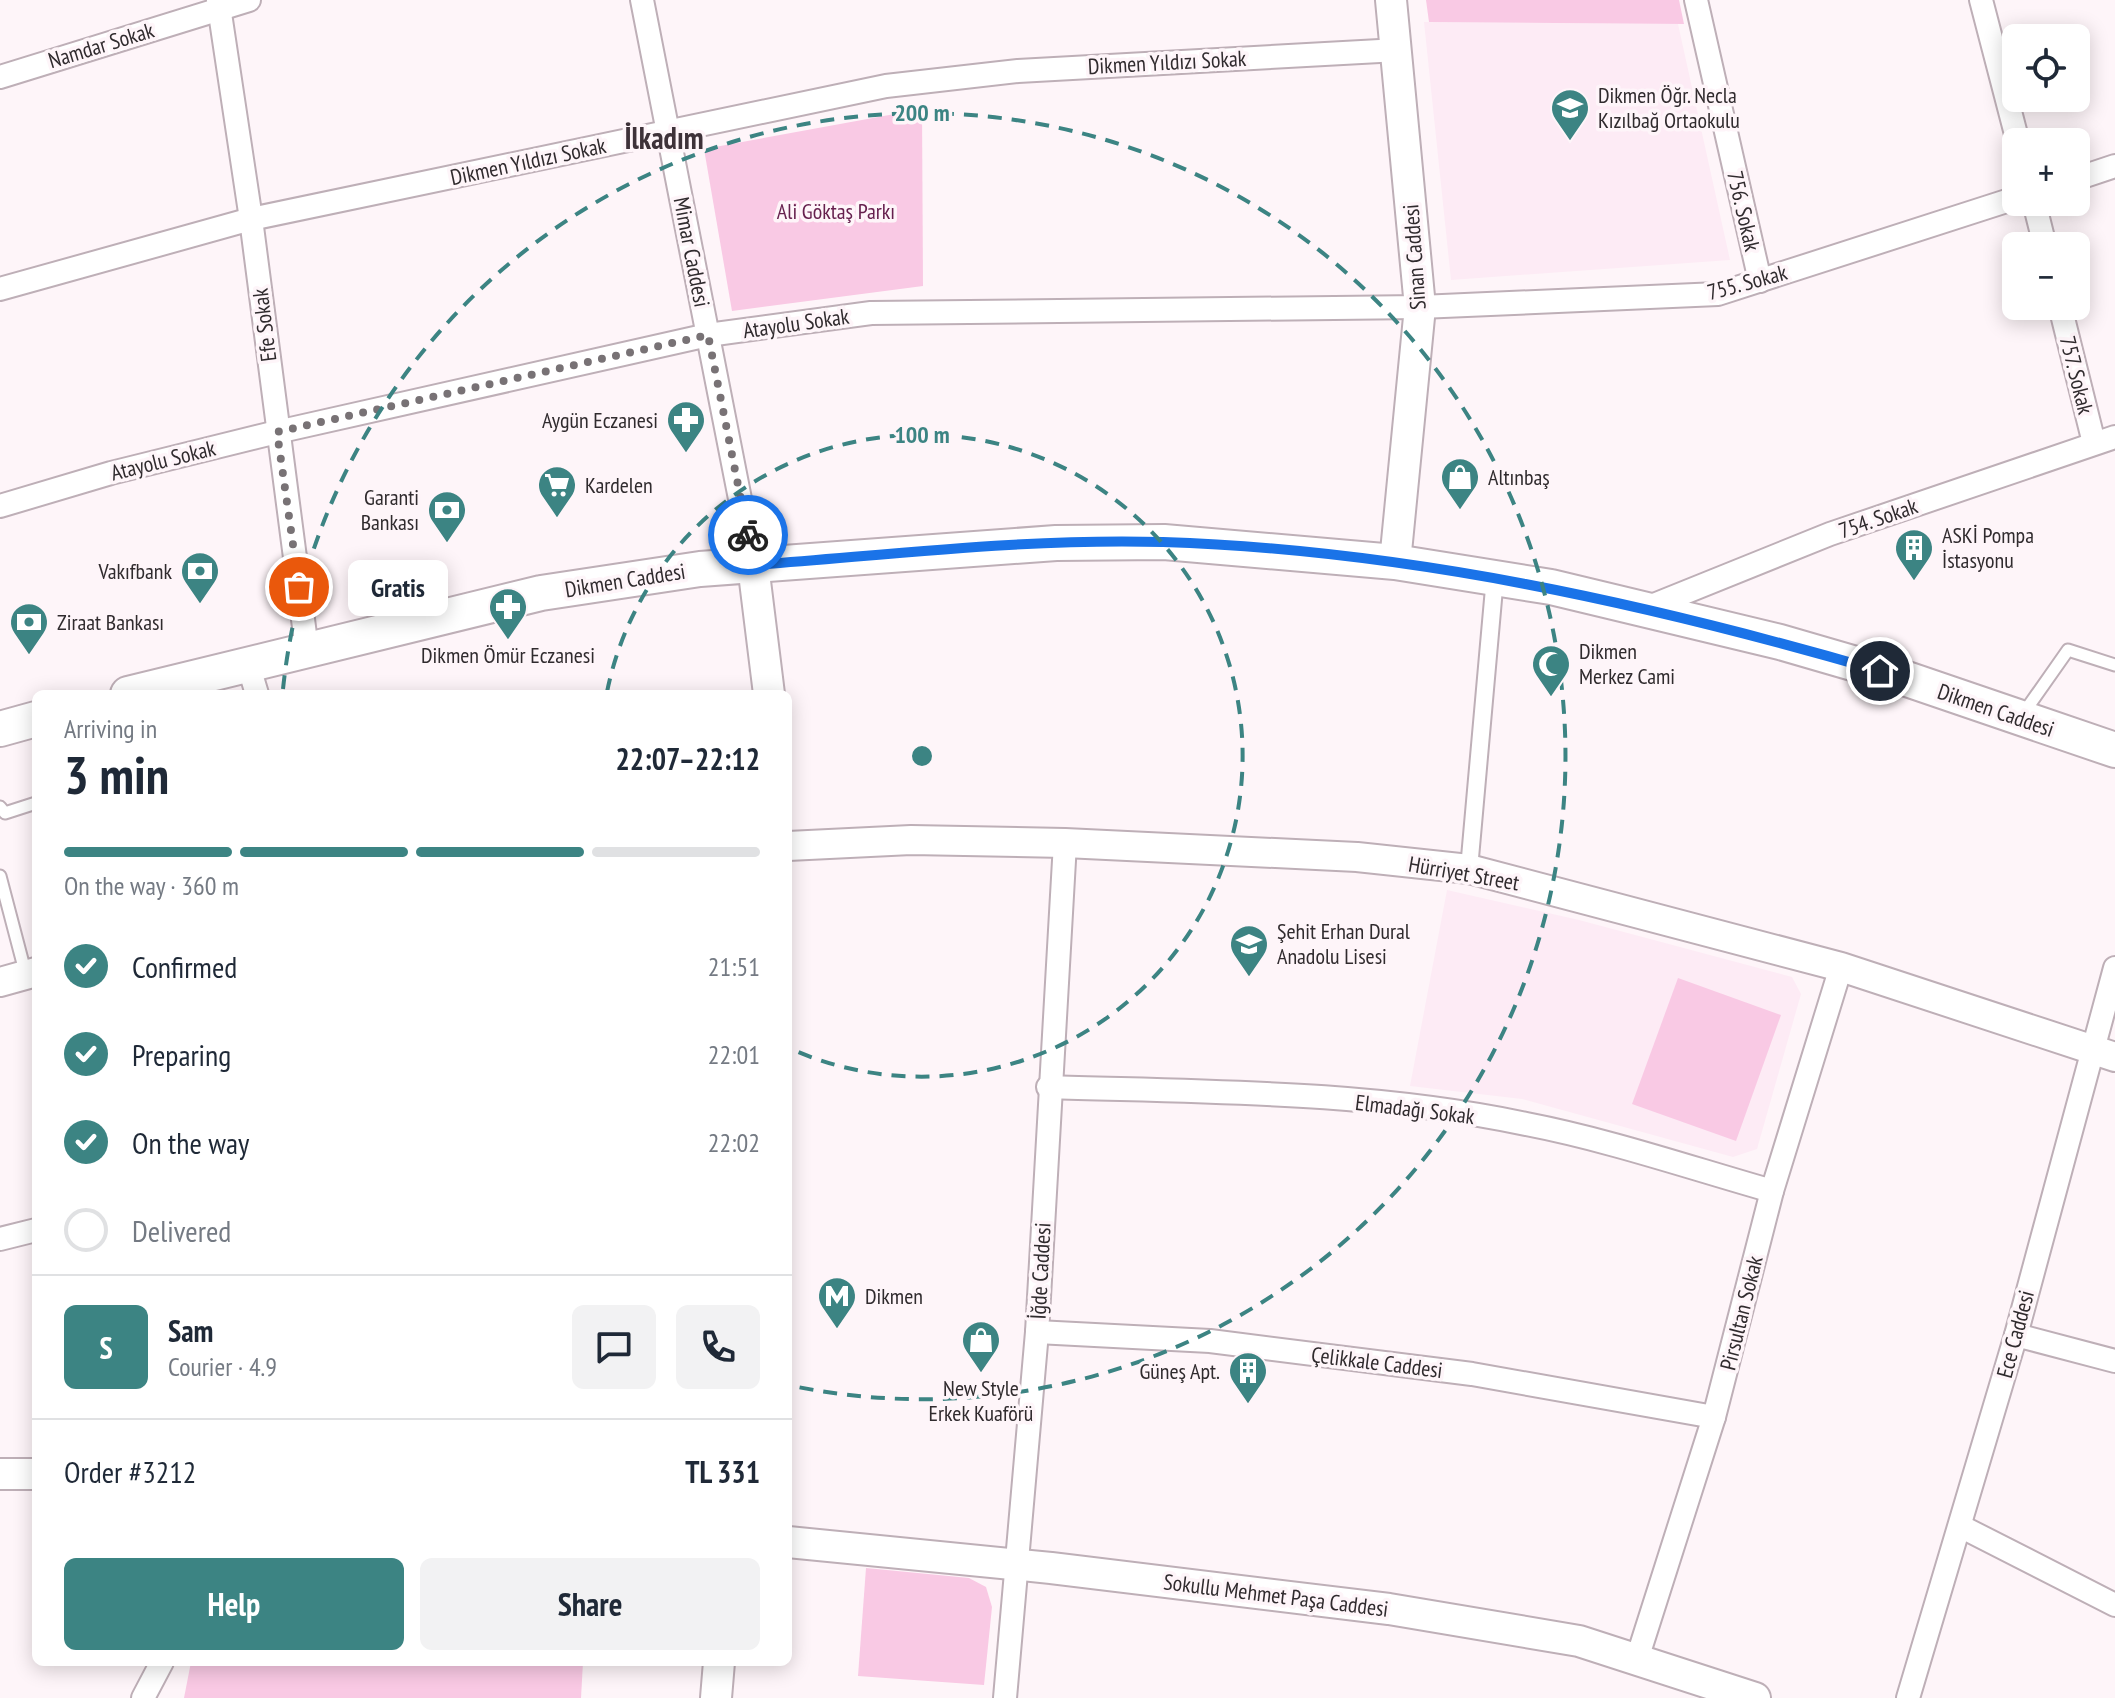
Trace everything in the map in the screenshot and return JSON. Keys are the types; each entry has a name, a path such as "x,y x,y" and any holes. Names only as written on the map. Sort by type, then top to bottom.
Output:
{"main road":[{"name":"Sinan Caddesi","path":"1391,0 1420,307 1395,562"},
{"name":"Dikmen Caddesi","path":"161,690 253,679 307,650 541,593 700,569 1056,543 1164,542 1395,562 1495,577 1644,609 1904,678 2115,750"},
{"name":"Mimar Caddesi","path":"753,565 769,690"},
{"path":"0,729 32,720"},
{"path":"0,1474 32,1474"},
{"name":"Sokullu Mehmet Paşa Caddesi","path":"792,1542 1019,1565 1389,1609 1551,1635 1637,1659 1755,1698"},
{"path":"716,1698 719,1666"}],"street":[{"name":"Namdar Sokak","path":"0,77 219,4 249,0"},
{"name":"Mimar Caddesi","path":"642,0 753,565"},
{"name":"756. Sokak","path":"1696,0 1760,281"},
{"path":"1981,0 2014,128"},
{"name":"Efe Sokak","path":"219,4 251,219 307,650"},
{"name":"Dikmen Yıldızı Sokak","path":"0,289 251,219 886,86 989,74 1398,50"},
{"path":"2090,174 2115,166"},
{"name":"755. Sokak","path":"1420,307 1718,294 2002,203"},
{"name":"Atayolu Sokak","path":"0,506 111,473 277,432 708,335 871,313 1420,307"},
{"name":"757. Sokak","path":"2065,320 2104,440"},
{"name":"754. Sokak","path":"1644,609 1830,534 2104,440"},
{"path":"1469,869 1495,577"},
{"name":"Hürriyet Street","path":"792,846 911,840 1065,843 1357,857 1469,869 1841,967 2103,1053"},
{"name":"İğde Caddesi","path":"1005,1698 1037,1332 1048,1087 1065,843"},
{"name":"Pirsultan Sokak","path":"1637,1659 1714,1417 1772,1191 1841,967"},
{"name":"Ece Caddesi","path":"1908,1698 2103,1053 2115,968"},
{"name":"Elmadağı Sokak","path":"1048,1087 1275,1094 1490,1117 1560,1131 1772,1191"},
{"path":"0,1239 32,1231"},
{"name":"Çelikkale Caddesi","path":"1037,1332 1167,1337 1241,1344 1472,1374 1714,1417"},
{"path":"2016,1335 2115,1361"},
{"path":"1960,1526 2115,1605"},
{"path":"143,1698 160,1666"}],"lane":[{"path":"2020,719 2068,650 2115,665"},
{"path":"0,807 5,813 32,804"},
{"path":"0,876 21,976"}],"shaded area":[{"name":"Dikmen Öğr. Necla Kızılbağ Ortaokulu","path":"1424,22 1678,24 1730,260 1451,280"},
{"path":"1447,890 1579,920 1792,977 1801,994 1757,1149 1733,1157 1522,1099 1410,1086"}],"green space":[{"path":"1426,0 1679,0 1684,24 1429,22"},
{"name":"Ali Göktaş Parkı","path":"922,109 923,286 732,311 704,149"},
{"path":"1678,978 1781,1015 1736,1141 1632,1104"},
{"path":"866,1568 969,1578 986,1587 992,1607 984,1685 858,1676"},
{"path":"190,1666 583,1666 581,1698 184,1698"}],"way so far":[{"path":"299,587 277,432 708,335 748,535"}],"place":[{"name":"Dikmen Öğr. Necla Kızılbağ Ortaokulu","path":"1570,142"},
{"name":"Aygün Eczanesi","path":"686,454"},
{"name":"Altınbaş","path":"1460,511"},
{"name":"Kardelen","path":"557,519"},
{"name":"Garanti Bankası","path":"447,544"},
{"name":"ASKİ Pompa İstasyonu","path":"1914,582"},
{"name":"Gratis","path":"299,587"},
{"name":"Vakıfbank","path":"200,605"},
{"name":"Dikmen Ömür Eczanesi","path":"508,641"},
{"name":"Ziraat Bankası","path":"29,656"},
{"name":"Dikmen Merkez Cami","path":"1551,698"},
{"name":"Şehit Erhan Dural Anadolu Lisesi","path":"1249,978"},
{"name":"Dikmen","path":"837,1330"},
{"name":"New Style Erkek Kuaförü","path":"981,1374"},
{"name":"Güneş Apt.","path":"1248,1405"}],"district":[{"name":"İlkadım","path":"664,139"}],"route":[{"path":"748,535 753,565 1056,543 1164,542 1395,562 1551,587 1780,642 1880,671"}]}
